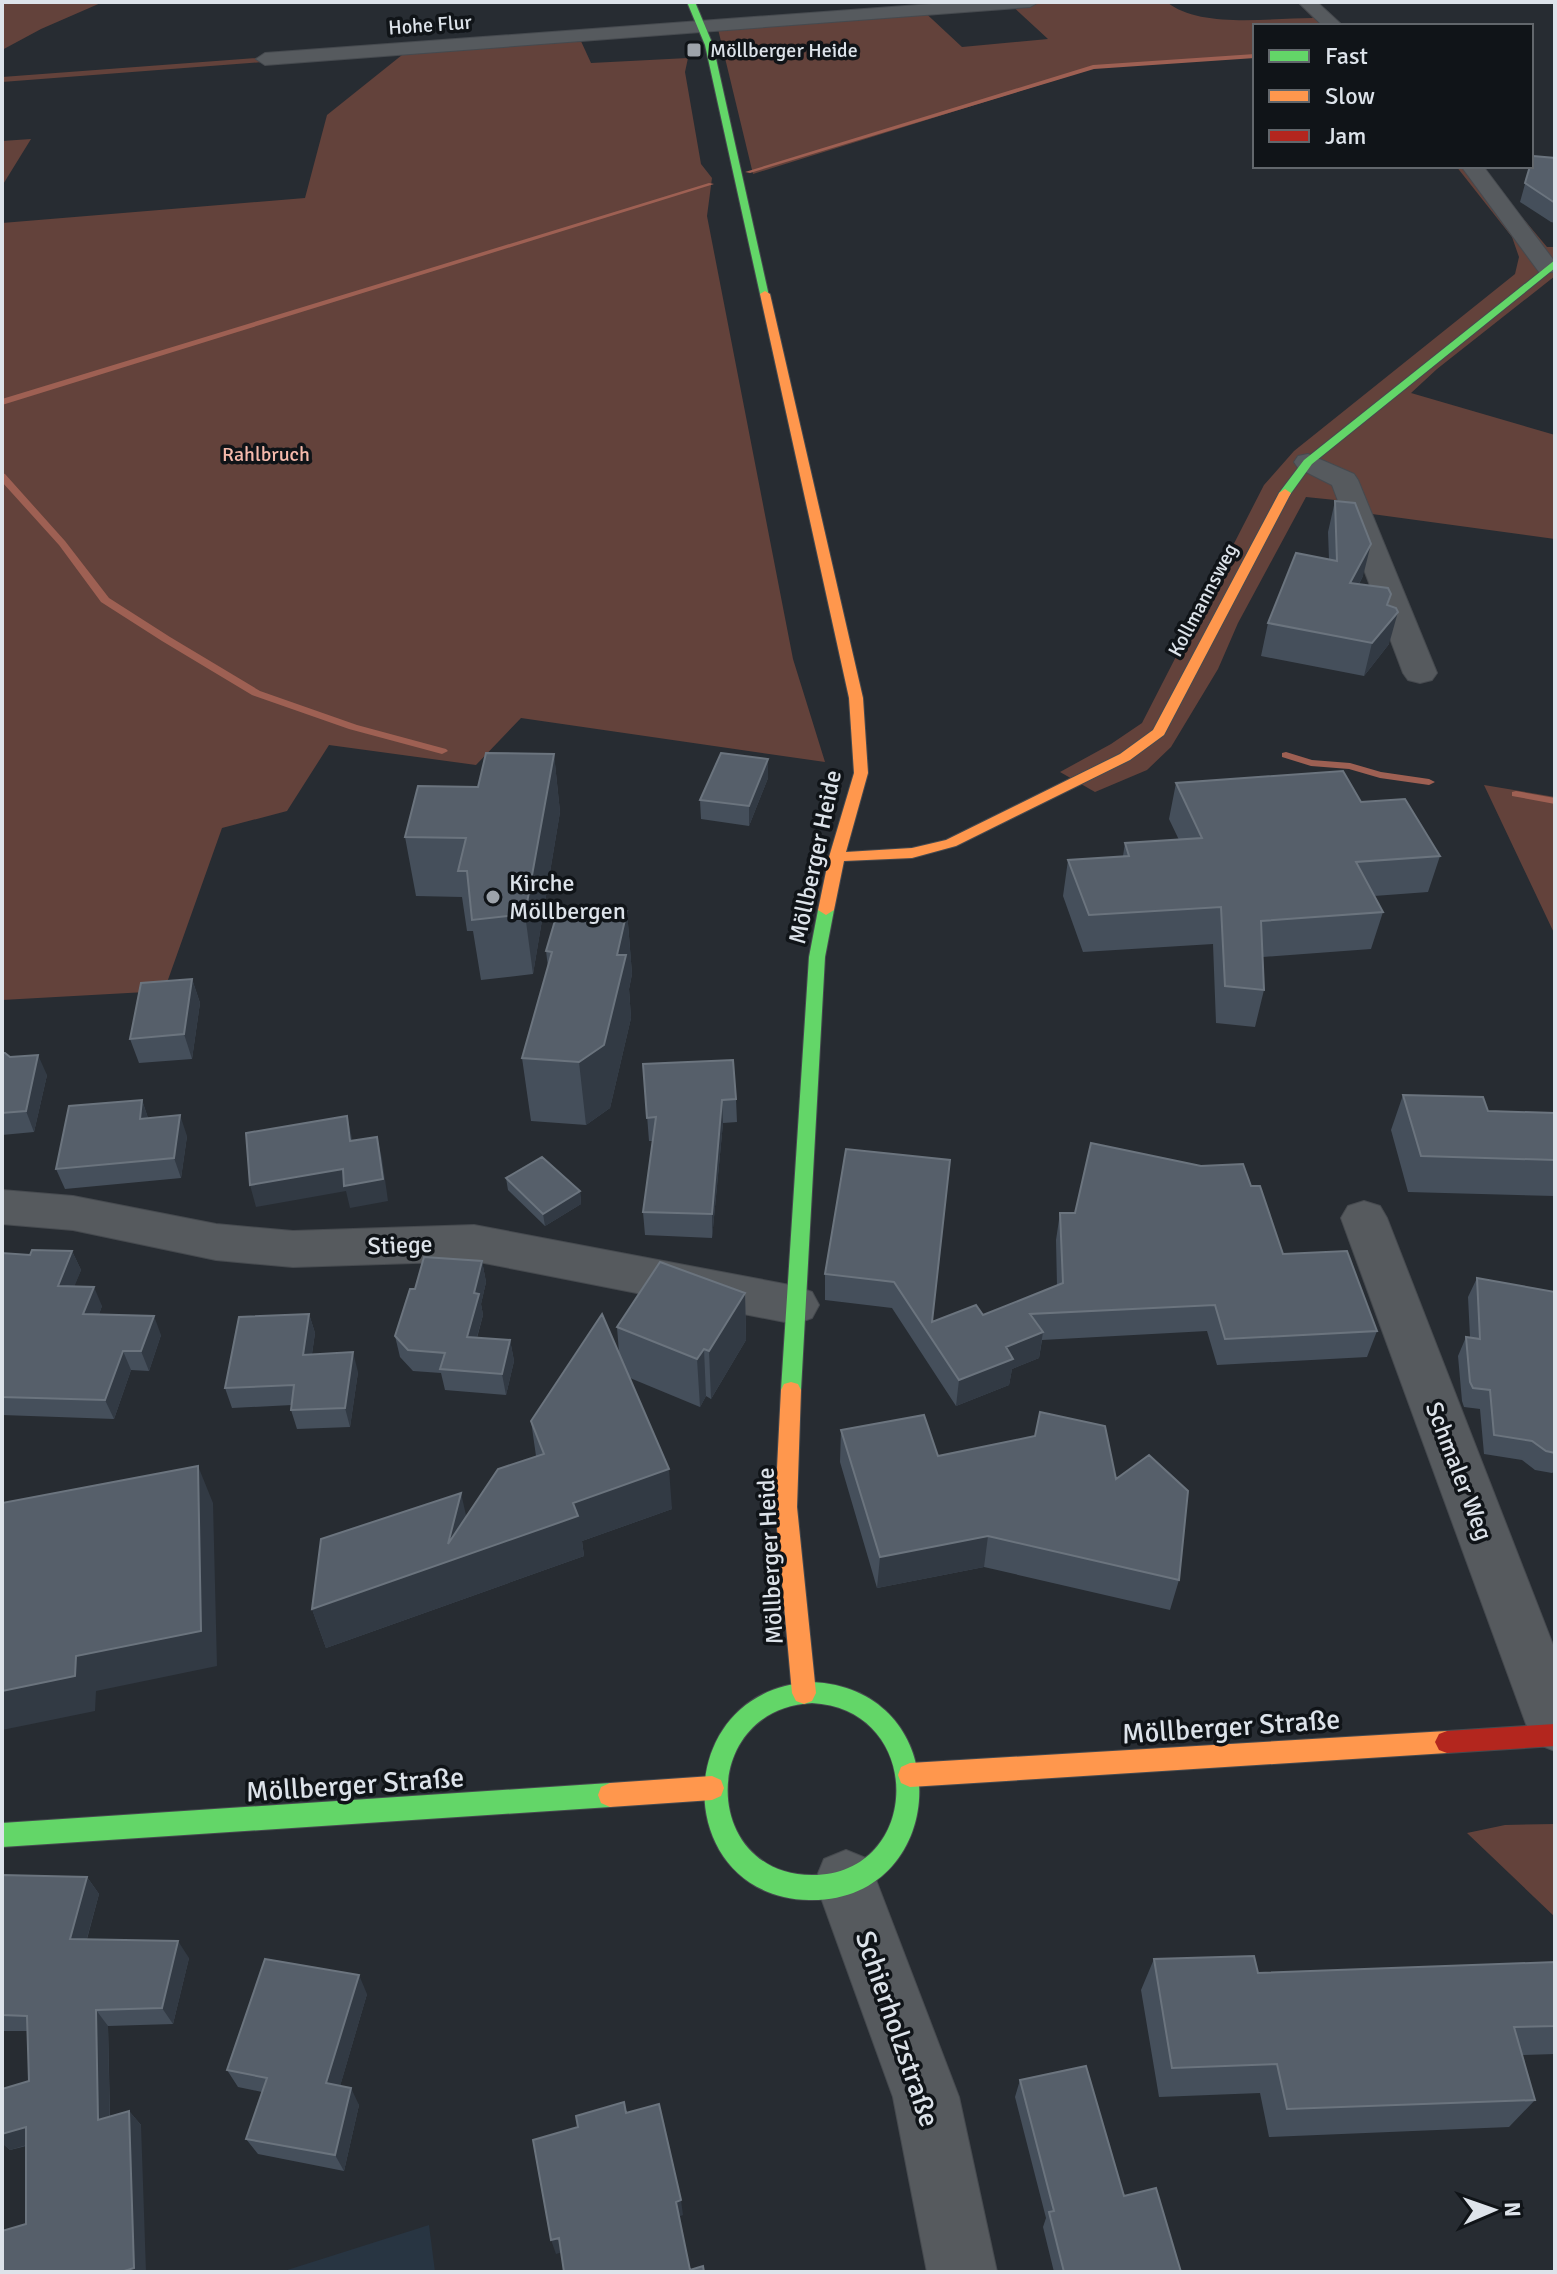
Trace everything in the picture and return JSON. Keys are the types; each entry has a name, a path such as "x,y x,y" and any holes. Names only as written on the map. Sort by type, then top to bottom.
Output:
{"street":[{"name":"Möllberger Heide","path":"691,2 703,27 856,698 861,773 837,857 817,957 795,1305 786,1507 804,1693"},
{"name":"Hohe Flur","path":"265,59 1030,2"},
{"path":"1307,2 1332,24"},
{"path":"1474,168 1551,265"},
{"name":"Kollmannsweg","path":"837,857 912,853 951,843 1125,757 1159,732 1288,487 1308,462 1551,265"},
{"path":"1308,462 1344,480 1420,673"},
{"name":"Stiege","path":"2,1207 73,1213 216,1242 293,1249 474,1243 795,1305"},
{"name":"Schmaler Weg","path":"1364,1218 1555,1724"},
{"path":"804,1693 833,1696 860,1706 884,1724 901,1748 910,1775 910,1808 899,1840 877,1865 846,1881 814,1887 783,1882 754,1868 731,1846 717,1818 712,1788 717,1759 730,1734 750,1713 775,1699 804,1693"},
{"name":"Möllberger Straße","path":"910,1775 1555,1735"},
{"name":"Möllberger Straße","path":"2,1835 712,1788"},
{"name":"Schierholzstraße","path":"846,1881 926,2097 962,2272"}],"shaded area":[{"path":"429,2225 435,2272 281,2272"}],"green space":[{"path":"2,2 103,2 2,50"},
{"path":"1008,2 1167,2 1197,16 1236,20 1313,18 1298,2 1313,2 1337,24 1253,24 1253,57 1094,68 753,174 718,29 918,6 962,47 1048,39"},
{"name":"Rahlbruch","path":"680,26 580,39 591,63 688,58 685,72 701,164 712,178 707,216 793,659 825,762 521,718 476,765 329,745 287,811 222,828 164,991 2,1000 2,223 305,198 327,115 407,51 2,82 2,77"},
{"path":"31,139 2,186 2,141"},
{"path":"1458,168 1481,168 1547,247 1555,247 1555,276 1411,393 1555,435 1555,539 1350,511 1345,501 1306,497 1238,623 1218,669 1171,747 1147,770 1095,792 1060,772 1142,723 1264,485 1294,451 1515,274 1519,257 1512,237"},
{"path":"1484,785 1555,797 1555,935"},
{"path":"1555,1824 1555,1917 1467,1833 1505,1825"}],"building":[{"path":"1533,156 1555,158 1555,203 1525,183 1529,168 1533,168"},
{"path":"1335,501 1355,503 1371,544 1350,583 1388,588 1391,594 1387,605 1398,612 1372,643 1268,623 1296,553 1337,561"},
{"path":"486,753 554,754 525,914 472,920 467,871 458,871 466,838 405,837 418,786 478,787"},
{"path":"721,753 768,759 749,806 700,800"},
{"path":"1343,771 1361,802 1405,799 1440,856 1356,862 1383,912 1261,921 1264,990 1225,986 1221,907 1089,915 1068,860 1129,856 1125,843 1202,838 1176,783"},
{"path":"559,907 627,911 617,955 626,955 604,1045 579,1062 522,1058 552,952 546,951"},
{"path":"192,979 184,1034 130,1039 141,983"},
{"path":"2,1053 10,1057 38,1055 26,1111 2,1113"},
{"path":"733,1060 736,1099 722,1100 712,1214 643,1212 656,1117 647,1118 643,1064"},
{"path":"1403,1095 1483,1097 1488,1111 1555,1113 1555,1160 1421,1156"},
{"path":"142,1100 140,1119 180,1115 174,1158 56,1169 69,1106"},
{"path":"347,1116 350,1141 377,1137 383,1179 344,1186 343,1169 250,1185 246,1133"},
{"path":"1091,1143 1201,1166 1243,1164 1251,1186 1260,1186 1283,1254 1347,1251 1377,1331 1225,1339 1215,1305 1030,1314 1043,1332 1006,1347 1013,1359 959,1380 894,1282 825,1274 846,1149 950,1160 932,1322 976,1305 983,1315 1063,1283 1060,1213 1075,1213"},
{"path":"542,1157 580,1191 543,1214 506,1178"},
{"path":"32,1250 72,1251 58,1286 94,1287 83,1314 154,1316 141,1351 123,1351 105,1400 2,1397 2,1253 30,1255"},
{"path":"424,1257 482,1261 474,1293 479,1294 467,1337 510,1340 502,1374 440,1369 445,1353 408,1350 395,1336 410,1289 415,1289"},
{"path":"660,1262 745,1293 709,1351 704,1349 697,1359 617,1327"},
{"path":"1477,1278 1555,1292 1555,1453 1532,1441 1494,1435 1490,1390 1473,1388 1470,1382 1466,1337 1480,1339"},
{"path":"309,1314 303,1355 353,1352 345,1408 291,1410 294,1385 225,1388 239,1317"},
{"path":"602,1314 669,1469 573,1503 578,1516 312,1609 321,1539 461,1493 448,1544 498,1469 544,1454 531,1421"},
{"path":"1040,1412 1105,1426 1116,1479 1149,1455 1188,1491 1179,1580 988,1536 880,1557 841,1430 924,1415 938,1456 1035,1436"},
{"path":"198,1466 201,1631 76,1656 75,1676 2,1691 2,1503"},
{"path":"2,1875 87,1877 70,1939 178,1941 162,2008 96,2010 98,2120 129,2111 134,2268 121,2272 2,2272 2,2231 26,2224 26,2127 2,2134 2,2089 29,2081 27,2016 2,2015"},
{"path":"1254,1956 1258,1973 1555,1962 1555,2026 1514,2027 1535,2100 1287,2109 1277,2064 1172,2068 1154,1959"},
{"path":"265,1959 359,1975 326,2083 351,2088 335,2155 246,2139 267,2078 227,2070"},
{"path":"1086,2066 1124,2196 1156,2188 1181,2272 1064,2272 1049,2212 1054,2211 1020,2080"},
{"path":"624,2102 626,2113 659,2104 681,2200 676,2202 690,2270 703,2266 704,2272 564,2272 559,2238 551,2240 533,2140 578,2127 576,2116"}],"waterway":[{"path":"748,172 1093,67 1253,56"},
{"path":"2,402 711,184"},
{"path":"2,476 62,543 105,600 166,639 256,693 353,727 442,751"},
{"path":"1286,755 1311,763 1350,766 1380,775 1429,782"},
{"path":"1516,794 1555,801"}],"traffic: fast":[{"path":"691,2 709,45 765,294"},
{"path":"1285,493 1308,462 1555,263"},
{"path":"791,1390 817,957 826,910"},
{"path":"812,1693 831,1694 849,1700 881,1721 902,1753 908,1771 909,1790 908,1809 902,1827 881,1859 849,1880 831,1886 812,1887 793,1886 775,1880 743,1859 722,1827 716,1809 715,1790 716,1771 722,1753 743,1721 775,1700 793,1694 812,1693"},
{"path":"2,1835 610,1795"}],"traffic: slow":[{"path":"765,294 856,698 861,773 837,857 826,910"},
{"path":"837,857 912,853 951,843 1125,757 1159,732 1285,493"},
{"path":"791,1390 786,1507 804,1693"},
{"path":"910,1775 1447,1742"},
{"path":"610,1795 712,1788"}],"traffic: jam":[{"path":"1447,1742 1555,1735"}],"place":[{"name":"Möllberger Heide","path":"694,50"},
{"name":"Kirche Möllbergen","path":"493,897"}]}
